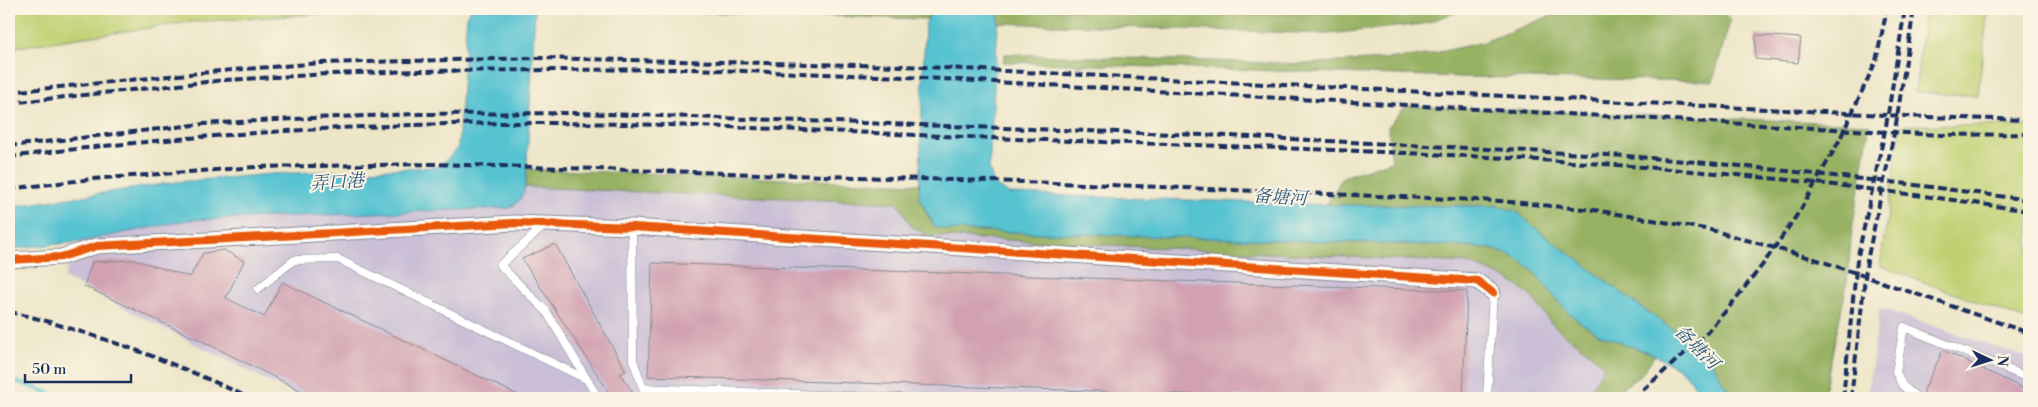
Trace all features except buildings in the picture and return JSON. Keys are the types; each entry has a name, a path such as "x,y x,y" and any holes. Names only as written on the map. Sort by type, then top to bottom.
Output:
{"street":[{"path":"9,260 61,257 98,246 514,223 632,228 1477,281 1493,293"}],"lane":[{"path":"546,224 500,265 546,311 598,398"},
{"path":"632,228 633,360 643,388 829,397 901,398"},
{"path":"258,289 294,260 338,259 586,379"},
{"path":"1487,398 1493,293"},
{"path":"1917,398 1902,385 1896,372 1904,327 2029,378"}],"shaded area":[{"path":"525,187 898,203 911,225 928,236 1467,263 1512,282 1531,297 1552,324 1595,357 1604,367 1593,386 1575,398 302,398 64,278 78,242 188,220 509,208 524,195"},
{"path":"1880,308 2029,358 2029,398 1867,398"}],"green space":[{"path":"9,9 398,9 190,22 9,48"},
{"path":"600,9 932,9 927,19"},
{"path":"999,9 1055,9 1105,13 1255,15 1335,13 1368,9 1466,9 1423,24 1328,34 998,23"},
{"path":"1055,9 1368,9 1328,13 1268,15 1132,13"},
{"path":"1567,9 1720,9 1730,21 1713,81 1461,77 1003,62 1005,54 1304,64 1385,59 1426,55 1484,42"},
{"path":"1925,9 1988,9 1978,96 1915,92"},
{"path":"1406,106 1870,124 1852,229 1847,283 1823,398 1739,398 1724,384 1705,349 1689,341 1646,311 1534,227 1517,212 1497,206 1326,205 1343,177 1392,161 1388,127"},
{"path":"1901,125 2029,126 2029,321 1880,266"},
{"path":"527,169 919,184 921,202 928,216 935,227 947,230 1469,246 1492,249 1510,255 1531,268 1565,309 1580,322 1597,333 1655,355 1640,376 1607,398 1575,398 1593,386 1604,367 1593,355 1553,325 1535,301 1518,286 1493,273 1467,263 928,236 911,226 898,203 525,187"}],"water":[{"name":"弄口港","path":"471,9 535,9 526,180 522,197 509,208 188,220 78,242 9,249 9,207 177,182 271,174 437,167 449,158 458,147 467,15"},
{"name":"备塘河","path":"932,9 999,9 989,167 994,185 1009,194 1335,205 1497,206 1517,212 1534,227 1646,311 1689,341 1705,349 1724,384 1739,398 1705,398 1684,372 1655,355 1597,333 1565,309 1531,268 1510,255 1492,249 1469,246 948,230 935,227 919,198 925,25"}],"waterway":[{"path":"9,379 63,398"}],"railway":[{"path":"1634,398 1704,336 1764,263 1801,209 1839,141 1876,61 1887,9"},
{"path":"1843,398 1857,260 1886,126 1905,9"},
{"path":"1851,398 1867,261 1896,124 1914,9"},
{"path":"9,92 321,63 539,58 904,66 1925,117 2029,120"},
{"path":"9,103 225,80 329,74 418,71 690,69 906,77 1941,135 2029,134"},
{"path":"9,146 203,124 419,114 578,113 1230,136 1626,156 1908,184 2029,200"},
{"path":"9,157 133,143 319,129 506,123 641,124 1386,152 1556,161 1802,181 2029,211"},
{"path":"9,189 92,179 256,167 433,164 1086,184 1500,201 1594,210 1711,230 1821,261 2029,333"},
{"path":"9,312 50,322 142,352 249,398"}],"cycle path":[{"path":"9,260 61,257 97,246 514,223 632,227 1477,281 1493,293"}]}
